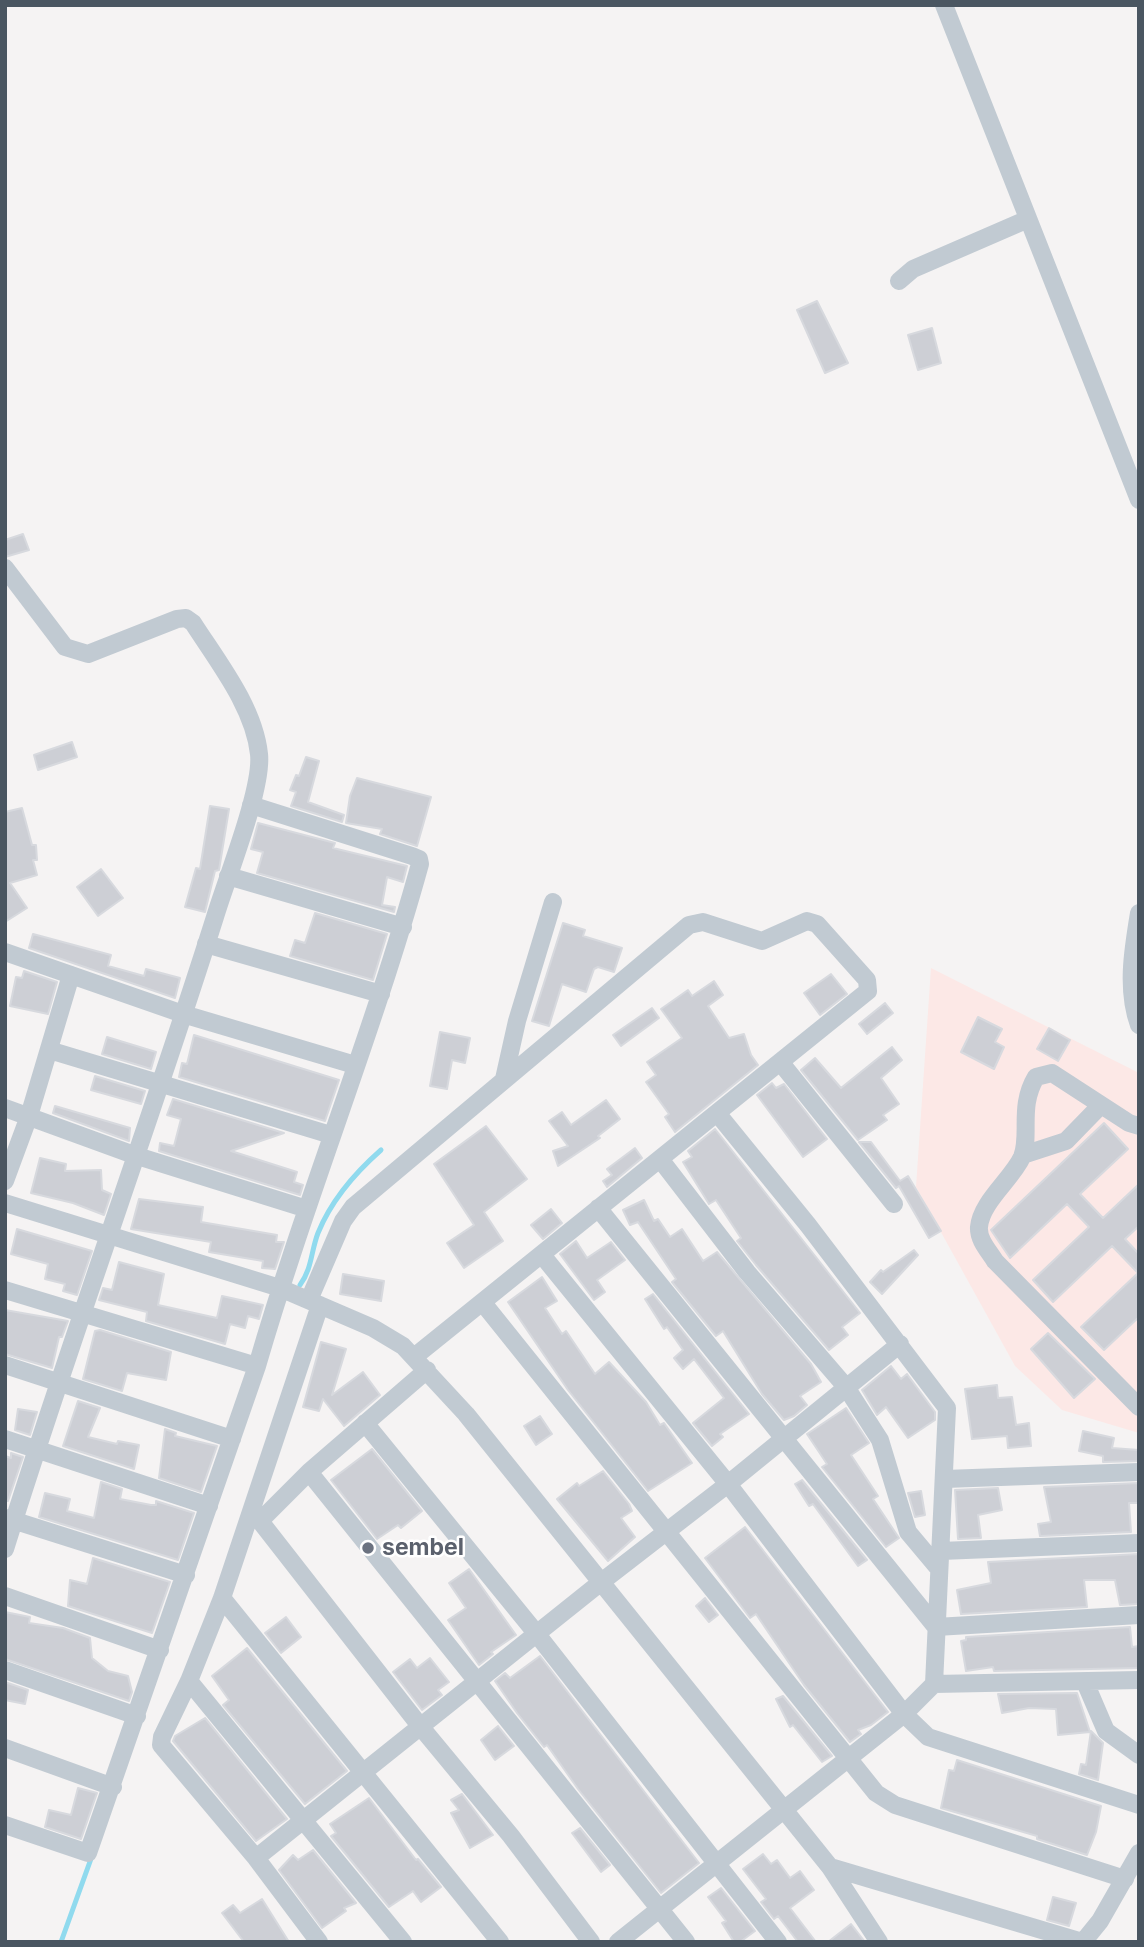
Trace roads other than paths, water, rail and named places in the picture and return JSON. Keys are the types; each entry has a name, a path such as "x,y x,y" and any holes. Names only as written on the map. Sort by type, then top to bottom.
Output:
{"street":[{"path":"944,5 1139,500"},
{"path":"899,281 913,269 1027,220"},
{"path":"5,569 65,647 77,653 88,654 177,619 186,618 193,623 229,679 249,720 260,756 251,805 58,1381 38,1450 10,1519 5,1549"},
{"path":"5,1825 88,1853 186,1575 331,1135 403,927 419,859 251,805"},
{"path":"228,876 403,927"},
{"path":"504,1079 517,1021 553,902"},
{"path":"1139,913 1132,974 1133,1009 1139,1025"},
{"path":"256,1518 365,1423 483,1303 868,991 870,985 812,920 762,941 702,922 689,925 353,1207 343,1221 314,1303 256,1518 189,1681 162,1737 161,1745 256,1858 319,1942"},
{"path":"206,944 381,995"},
{"path":"5,952 183,1014 355,1065"},
{"path":"5,1181 29,1116 71,975"},
{"path":"49,1049 159,1085 331,1135"},
{"path":"781,1063 894,1204"},
{"path":"1139,1126 1052,1073 1036,1077 1030,1088 1024,1115 1023,1155 984,1213 979,1225 981,1240 995,1261 1048,1318 1139,1406"},
{"path":"1023,1155 1066,1141 1101,1105"},
{"path":"5,1108 134,1155 307,1209"},
{"path":"618,1942 782,1808 904,1714 934,1684 946,1479 947,1408 900,1344 717,1113"},
{"path":"660,1159 747,1272 846,1387 880,1440 908,1532 940,1560 1139,1543"},
{"path":"5,1203 280,1288 389,1337 421,1364 830,1867 879,1942"},
{"path":"598,1208 786,1437 936,1627"},
{"path":"542,1255 729,1484 904,1714 928,1737 1139,1805"},
{"path":"5,1290 257,1366"},
{"path":"483,1303 846,1758 885,1801 1125,1879"},
{"path":"256,1858 536,1633 729,1484 900,1344"},
{"path":"5,1365 232,1439"},
{"path":"365,1423 536,1633 778,1942"},
{"path":"5,1439 209,1506"},
{"path":"309,1472 686,1942"},
{"path":"946,1479 1139,1472"},
{"path":"256,1518 420,1726 511,1836 591,1942"},
{"path":"10,1519 186,1575"},
{"path":"5,1596 160,1650"},
{"path":"222,1598 500,1942"},
{"path":"936,1627 1139,1615"},
{"path":"5,1670 137,1716"},
{"path":"934,1684 1139,1680"},
{"path":"189,1681 404,1942"},
{"path":"1085,1682 1106,1731 1139,1755"},
{"path":"5,1748 113,1787"},
{"path":"830,1867 1082,1942 1100,1921 1139,1853"}],"waterway":[{"path":"300,1285 309,1266 318,1233 337,1198 381,1150"},
{"path":"61,1942 92,1856"}],"place":[{"name":"sembel","path":"368,1548"}]}
